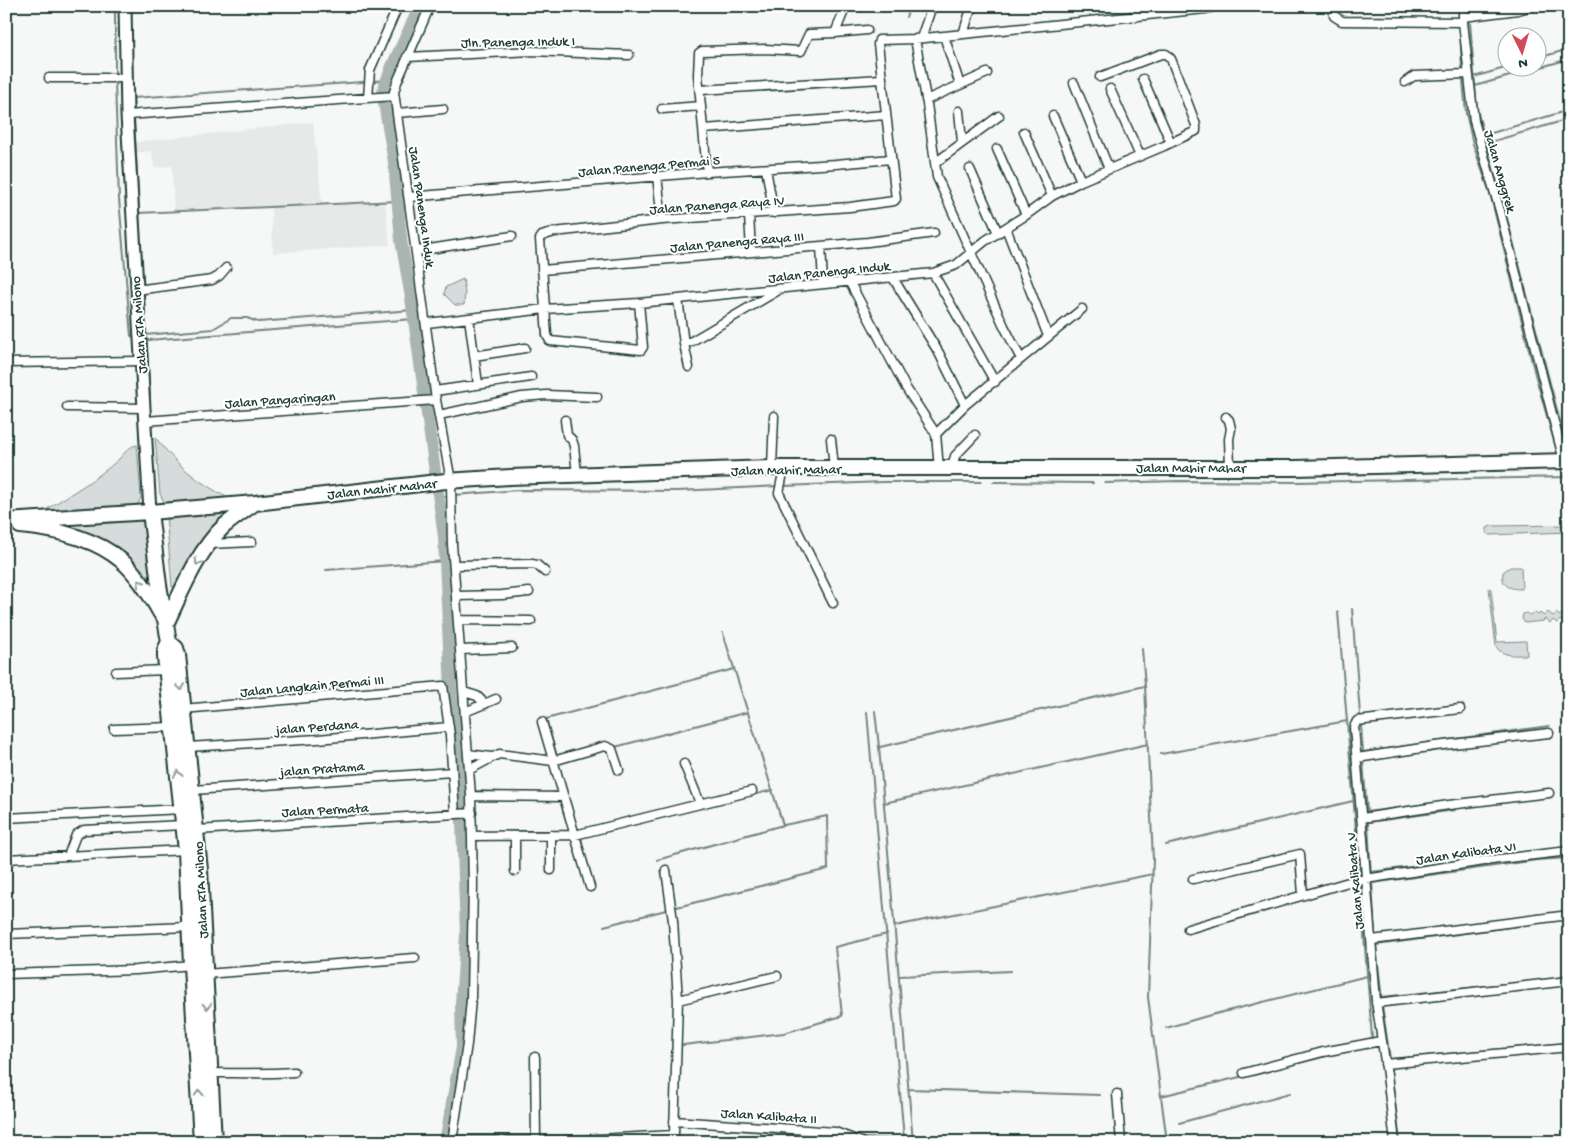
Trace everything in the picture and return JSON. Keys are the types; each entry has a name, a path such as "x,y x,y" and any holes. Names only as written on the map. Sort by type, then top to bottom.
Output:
{"highway":[{"name":"Jalan Mahir Mahar","path":"6,523 256,502 448,481 577,474 778,468 1305,467 1566,461"},
{"path":"166,624 191,573 210,544 224,527 256,502"},
{"name":"Jalan RTA Milono","path":"150,512 159,585 169,642 165,653 166,670 186,850 189,927 195,956 205,974 214,1142"},
{"path":"6,523 75,537 96,545 114,555 134,575 154,601 166,624"},
{"name":"Jalan RTA Milono","path":"169,642 177,652 197,830 196,1036 202,1142"}],"street":[{"name":"Jalan RTA Milono","path":"125,6 126,115 150,512"},
{"path":"368,98 370,70 398,6"},
{"path":"126,115 392,96 430,6"},
{"path":"835,33 846,6"},
{"path":"932,6 918,39 938,179 1021,359"},
{"path":"963,34 972,6"},
{"path":"1134,6 1136,17"},
{"path":"891,159 879,40 918,39 1136,17 1219,6"},
{"path":"1333,6 1334,16 1342,21 1463,20 1532,6"},
{"name":"Jalan Anggrek","path":"1463,6 1474,121 1566,461"},
{"path":"707,172 698,58 700,52 765,49 799,52 804,48 809,34 867,30"},
{"path":"944,36 960,85"},
{"name":"Jln.Panenga Induk I","path":"407,57 532,51 629,55"},
{"name":"Jalan Panenga Induk","path":"427,323 545,309 639,303 823,283 892,278 933,273 956,265 998,232 1052,196 1109,169 1194,133 1196,130 1171,59 1166,54 1161,54 1100,77"},
{"path":"926,100 987,73"},
{"path":"1405,82 1414,76 1468,74"},
{"path":"50,78 126,78"},
{"path":"700,90 882,79"},
{"path":"1144,79 1171,143"},
{"path":"1074,83 1109,169"},
{"path":"1110,89 1140,156"},
{"name":"Jalan Panenga Induk","path":"392,96 397,113 427,323 434,397 448,481 471,796 462,814"},
{"path":"662,109 701,106"},
{"path":"397,113 443,109"},
{"path":"959,111 962,142"},
{"path":"704,128 886,115"},
{"path":"935,163 999,116"},
{"path":"1053,116 1082,181"},
{"path":"1024,132 1052,196"},
{"path":"997,149 1026,215"},
{"name":"Jalan Panenga Permai 5","path":"409,197 707,172 891,159"},
{"name":"Jalan Panenga Raya IV","path":"542,270 540,239 549,232 662,220 894,202 896,199 891,159"},
{"path":"766,168 774,212"},
{"path":"970,170 998,232"},
{"path":"657,176 662,220"},
{"path":"749,214 751,251"},
{"path":"1006,228 1048,336"},
{"name":"Jalan Panenga Raya III","path":"542,270 821,246 934,233"},
{"path":"417,251 512,236"},
{"path":"821,246 823,283"},
{"path":"136,290 212,280 219,276 226,268"},
{"path":"542,270 548,337 550,341 639,350 643,348 639,303"},
{"path":"933,273 995,382"},
{"path":"892,278 939,353 965,405"},
{"path":"849,281 906,388 936,434 946,468"},
{"path":"684,344 781,288"},
{"path":"678,299 689,367"},
{"path":"936,434 965,405 1082,309"},
{"path":"469,318 478,384"},
{"path":"474,356 525,348"},
{"path":"6,363 140,361"},
{"name":"Jalan Pangaringan","path":"145,421 418,401 478,384 531,377"},
{"path":"438,415 522,397 546,395 597,397"},
{"path":"67,407 144,408"},
{"path":"774,416 779,493 833,603"},
{"path":"1226,417 1229,420 1230,429 1230,466"},
{"path":"565,420 567,435 572,440 574,446 577,474"},
{"path":"946,468 976,434"},
{"path":"831,439 834,468"},
{"path":"210,544 252,542"},
{"path":"454,565 532,564 537,565 545,572"},
{"path":"457,596 529,592"},
{"path":"459,620 531,621"},
{"path":"461,650 512,648"},
{"path":"116,672 166,670"},
{"name":"Jalan Langkain Permai III","path":"183,709 444,686 449,727"},
{"path":"464,692 477,696 484,704"},
{"path":"465,712 496,699"},
{"name":"Jalan Kalibata V","path":"1395,1142 1376,1003 1372,940 1362,879 1362,818 1354,727 1357,721 1460,709"},
{"path":"542,722 590,887"},
{"path":"114,729 173,727"},
{"path":"449,727 452,772 462,814 472,836 473,883 471,999 467,1044 452,1141 617,1140 673,1136 675,1133 678,1000 673,921 666,870"},
{"name":"jalan Perdana","path":"188,747 318,739 449,727"},
{"path":"1357,758 1435,746 1549,733"},
{"path":"469,770 499,754 554,761 608,746 612,749 620,770"},
{"path":"468,754 491,757"},
{"path":"684,764 700,803"},
{"name":"jalan Pratama","path":"193,790 452,772"},
{"path":"472,836 575,835 752,791"},
{"path":"1362,818 1549,793"},
{"path":"471,796 564,797"},
{"path":"6,818 182,809"},
{"name":"Jalan Permata","path":"197,830 462,814"},
{"path":"68,856 76,835 84,830 183,825"},
{"path":"551,835 551,870"},
{"path":"515,836 515,871"},
{"path":"6,859 186,850"},
{"name":"Jalan Kalibata VI","path":"1188,929 1362,879 1569,851"},
{"path":"1193,879 1300,854 1303,895"},
{"path":"1372,940 1569,915"},
{"path":"6,934 189,927"},
{"path":"6,974 136,970 195,956"},
{"path":"205,974 415,958"},
{"path":"678,1000 777,976"},
{"path":"1376,1003 1569,981"},
{"path":"1244,1073 1323,1052 1381,1041"},
{"path":"1385,1064 1569,1047"},
{"path":"535,1057 536,1140"},
{"path":"210,1073 243,1072 257,1074 294,1072"},
{"path":"1117,1094 1121,1142"},
{"name":"Jalan Kalibata II","path":"674,1121 835,1132 861,1142"}],"shaded area":[{"path":"313,122 322,204 385,201 390,245 273,253 271,207 174,212 172,166 154,168 152,151 128,154 128,143"},
{"path":"463,279 464,305 455,305 444,294 446,287"},
{"path":"155,437 188,472 228,498 169,504 164,502 160,494"},
{"path":"137,445 141,498 136,508 47,512 47,509 93,479 111,466 129,449"},
{"path":"233,507 223,515 207,534 175,587 172,587 166,515"},
{"path":"145,516 153,587 143,578 56,526 52,521"},
{"path":"1569,525 1569,532 1489,535 1487,533 1487,528 1491,526"},
{"path":"1510,567 1521,567 1522,589 1507,586 1503,581 1503,572"},
{"path":"1489,588 1491,589 1497,642 1526,641 1527,655 1506,654 1496,647"},
{"path":"1569,611 1569,620 1564,623 1560,620 1557,623 1553,620 1550,623 1545,619 1543,621 1525,623 1522,619 1523,614 1526,613 1531,615 1534,612 1538,615 1540,613 1544,616 1548,612 1553,616 1556,613 1560,616 1563,613 1566,615"}],"waterway":[{"path":"115,6 115,76"},
{"path":"420,6 383,90 394,162 401,240 411,298 444,537 451,692 460,765 466,934 461,1003 462,1047 445,1142"},
{"path":"906,17 910,6"},
{"path":"1341,6 1341,12"},
{"path":"1459,6 1459,15"},
{"path":"1469,6 1470,11"},
{"path":"1470,22 1477,110 1569,456"},
{"path":"1460,28 1462,69"},
{"path":"948,40 958,38"},
{"path":"921,42 943,40"},
{"path":"906,43 913,43"},
{"path":"1548,55 1569,49"},
{"path":"1475,86 1569,59"},
{"path":"1474,77 1498,70"},
{"path":"374,81 387,80"},
{"path":"1463,80 1466,113 1473,144 1490,193 1535,374 1558,455"},
{"path":"115,81 119,199 131,336 135,336"},
{"path":"134,112 133,98 363,82"},
{"path":"384,103 398,167 410,278 428,397"},
{"path":"1485,135 1569,110"},
{"path":"134,117 143,287"},
{"path":"1487,143 1569,119"},
{"path":"138,213 398,201"},
{"path":"143,291 150,396"},
{"path":"145,335 213,329 231,318 247,318 258,322 413,310"},
{"path":"148,340 414,319"},
{"path":"429,402 438,467"},
{"path":"1561,468 1564,477"},
{"path":"1105,483 1569,477"},
{"path":"784,486 883,482 981,482"},
{"path":"993,482 1093,483"},
{"path":"454,495 520,490 678,491 779,486"},
{"path":"439,497 449,496"},
{"path":"326,570 445,561"},
{"path":"1352,609 1360,715"},
{"path":"1338,612 1360,879"},
{"path":"657,860 783,825 723,633"},
{"path":"1142,649 1153,860 1148,997 1167,1142"},
{"path":"554,754 556,753 546,719 734,669"},
{"path":"880,747 1145,686"},
{"path":"875,711 913,1142"},
{"path":"615,747 748,712"},
{"path":"863,1138 904,1139 867,712"},
{"path":"1161,754 1347,721"},
{"path":"1361,726 1363,751"},
{"path":"1363,752 1549,726"},
{"path":"884,803 1148,744"},
{"path":"1373,759 1470,746"},
{"path":"1363,760 1367,812"},
{"path":"552,793 558,791 554,777"},
{"path":"719,803 773,790"},
{"path":"461,791 467,791"},
{"path":"472,791 535,793"},
{"path":"1367,812 1489,796"},
{"path":"560,799 570,833"},
{"path":"1166,845 1353,801"},
{"path":"1369,822 1455,810"},
{"path":"677,907 828,869 827,816 784,825"},
{"path":"1368,822 1371,877"},
{"path":"581,836 584,853"},
{"path":"572,838 577,855"},
{"path":"1371,872 1538,851"},
{"path":"1372,883 1537,860 1569,858"},
{"path":"895,926 1153,874"},
{"path":"1372,882 1375,934"},
{"path":"1360,883 1372,1037"},
{"path":"604,926 666,910"},
{"path":"1382,1000 1376,945 1526,925"},
{"path":"683,1045 784,1033 842,1016 835,947 887,934"},
{"path":"899,976 1011,971"},
{"path":"1166,1028 1367,976"},
{"path":"1382,997 1534,981"},
{"path":"1382,1005 1390,1059"},
{"path":"1390,1059 1569,1043"},
{"path":"1278,1068 1351,1050"},
{"path":"1391,1069 1400,1142"},
{"path":"1161,1096 1244,1076"},
{"path":"908,1089 1100,1095"},
{"path":"1179,1123 1290,1093"},
{"path":"701,1127 838,1138"}]}
